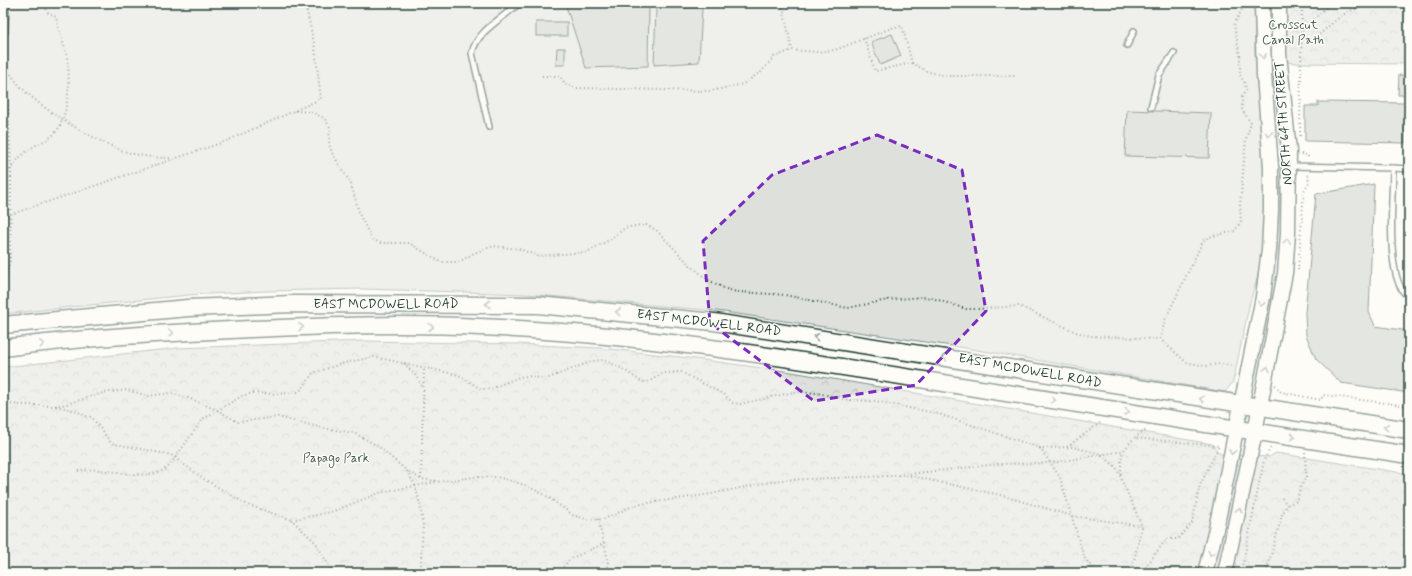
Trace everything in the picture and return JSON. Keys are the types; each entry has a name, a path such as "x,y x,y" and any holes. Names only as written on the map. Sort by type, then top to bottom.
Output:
{"main road":[{"name":"NORTH 64TH STREET","path":"1205,573 1216,528 1265,284 1270,232 1271,167 1264,69 1262,3"},
{"name":"NORTH 64TH STREET","path":"1225,573 1260,407 1285,273 1288,233 1289,166 1279,54 1280,3"},
{"path":"1271,167 1289,166"},
{"name":"EAST MCDOWELL ROAD","path":"3,325 188,308 292,304 538,305 714,322 936,355 1240,405 1409,430"},
{"name":"EAST MCDOWELL ROAD","path":"3,348 90,339 188,332 302,327 477,327 581,334 681,344 814,361 1236,430 1409,455"}],"lane":[{"path":"5,32 6,3"},
{"path":"489,127 472,53 474,43 482,34 519,3"},
{"path":"1127,45 1134,31"},
{"path":"1151,107 1159,75 1174,53"},
{"path":"1289,166 1409,169"},
{"path":"1393,168 1392,250 1394,269 1402,293 1409,297"}],"path":[{"path":"3,180 10,168 27,150 52,135 62,119 69,81 66,53 59,34 56,17 47,12 44,3"},
{"path":"3,217 10,213 224,142 321,100 315,48 305,3"},
{"path":"782,3 792,50"},
{"path":"1160,339 1165,320 1203,241 1208,237 1235,231 1241,221 1240,205 1246,139 1251,123 1242,110 1242,97 1246,90 1245,84 1240,75 1240,56 1234,25 1242,9 1243,3"},
{"path":"1300,140 1302,3"},
{"path":"1302,30 1331,3"},
{"path":"1302,38 1310,42 1346,14 1358,9 1370,6 1409,7"},
{"path":"542,76 560,76 565,84 576,88 711,91 743,84 762,72 774,57 792,50 817,52 835,50 894,27 902,26 912,63"},
{"path":"3,285 10,261 10,168 5,32"},
{"path":"864,38 875,71 912,63 928,72 948,76 1017,76"},
{"path":"6,64 11,75 20,87 41,105 62,119 96,138 122,151 155,158 175,158"},
{"path":"295,111 311,112 324,118 330,127 329,144 332,153 351,184 360,216 372,239 380,243 409,243 441,262 459,262 474,252 492,246 507,246 538,256 587,252 611,239 625,228 640,225 657,230 688,264 708,280 726,289 737,292 785,295 848,308 887,300 922,297 932,298 966,309 978,310 1013,305 1026,308 1054,324 1090,336 1160,339 1186,362 1205,366 1220,364 1234,366"},
{"path":"1300,151 1302,154 1308,155 1308,158"},
{"path":"1298,271 1304,191 1309,183 1308,180"},
{"path":"78,471 95,468 115,472 154,474 162,472 203,419 217,410 248,394 278,394 297,392 302,389 313,373 344,363 374,357 403,362 424,369 459,375 481,389 491,389 519,377 528,376 546,379 593,361 604,360 621,368 642,382 648,382 664,372 681,372 723,394 733,403 740,404 794,392 817,394 850,400 875,401 939,414 1040,448 1073,447 1101,454 1116,466 1142,526 1131,573"},
{"path":"403,362 416,376 424,389"},
{"path":"421,479 424,369"},
{"path":"1275,385 1281,392 1321,400 1323,395 1409,406"},
{"path":"54,406 67,404 103,393 127,390 150,396 170,393 188,398 217,410 238,422 278,417 323,428 354,433 378,446 407,471 421,479 442,481"},
{"path":"3,400 9,404"},
{"path":"3,404 54,406 77,411 85,416 92,417 111,443 171,455 204,479 248,505 292,520 316,543 333,573"},
{"path":"1066,448 1101,422"},
{"path":"1121,478 1121,460 1123,451 1134,438 1146,430"},
{"path":"1134,438 1219,446 1200,485 1192,523 1178,539 1166,539 1146,567 1135,573"},
{"path":"1040,448 1060,477 1084,557 1096,573"},
{"path":"1241,573 1264,460 1271,448"},
{"path":"1266,573 1282,515 1287,505 1297,501 1300,488 1306,477 1305,450"},
{"path":"292,520 331,512 382,492 415,485 475,477 497,478 525,484 545,494 574,515 589,520 598,519 635,505 711,494 780,480 903,474 998,464 1051,463 1123,451"},
{"path":"407,471 415,485 420,504 422,526 420,573"},
{"path":"903,474 1000,495 1072,516 1142,526"},
{"path":"1282,498 1287,505"},
{"path":"598,519 603,544 610,563 608,573"},
{"path":"558,573 570,559 603,544"}],"highlighted area":[{"path":"877,135 962,170 986,311 916,385 814,401 710,323 703,241 772,175"}],"green space":[{"path":"3,3 1254,3 1255,57 1263,145 1265,217 1259,273 1250,302 1233,382 1225,392 965,348 717,311 526,294 362,289 267,291 189,295 3,314"},
{"name":"Crosscut Canal Path","path":"1254,3 1409,3 1409,64 1294,63 1255,57"},
{"name":"Papago Park","path":"366,341 515,344 601,348 681,357 792,372 1212,444 1220,454 1269,457 1276,453 1409,474 1409,573 3,573 3,367 178,348"}],"building":[{"path":"565,3 649,5 648,66 586,68"},
{"path":"656,8 702,8 699,62 654,65"},
{"path":"536,22 567,22 567,36 536,36"},
{"path":"892,34 901,56 880,65 871,42"},
{"path":"557,48 565,48 565,65 556,65"},
{"path":"1399,75 1409,76 1409,95 1398,95"},
{"path":"1408,95 1409,211 1406,211"},
{"path":"1318,102 1406,103 1405,143 1305,141 1305,106 1318,106"},
{"path":"1127,110 1211,113 1209,158 1125,156"},
{"path":"1374,184 1369,312 1375,326 1409,331 1409,393 1341,383 1316,359 1306,335 1305,313 1316,194"}]}
